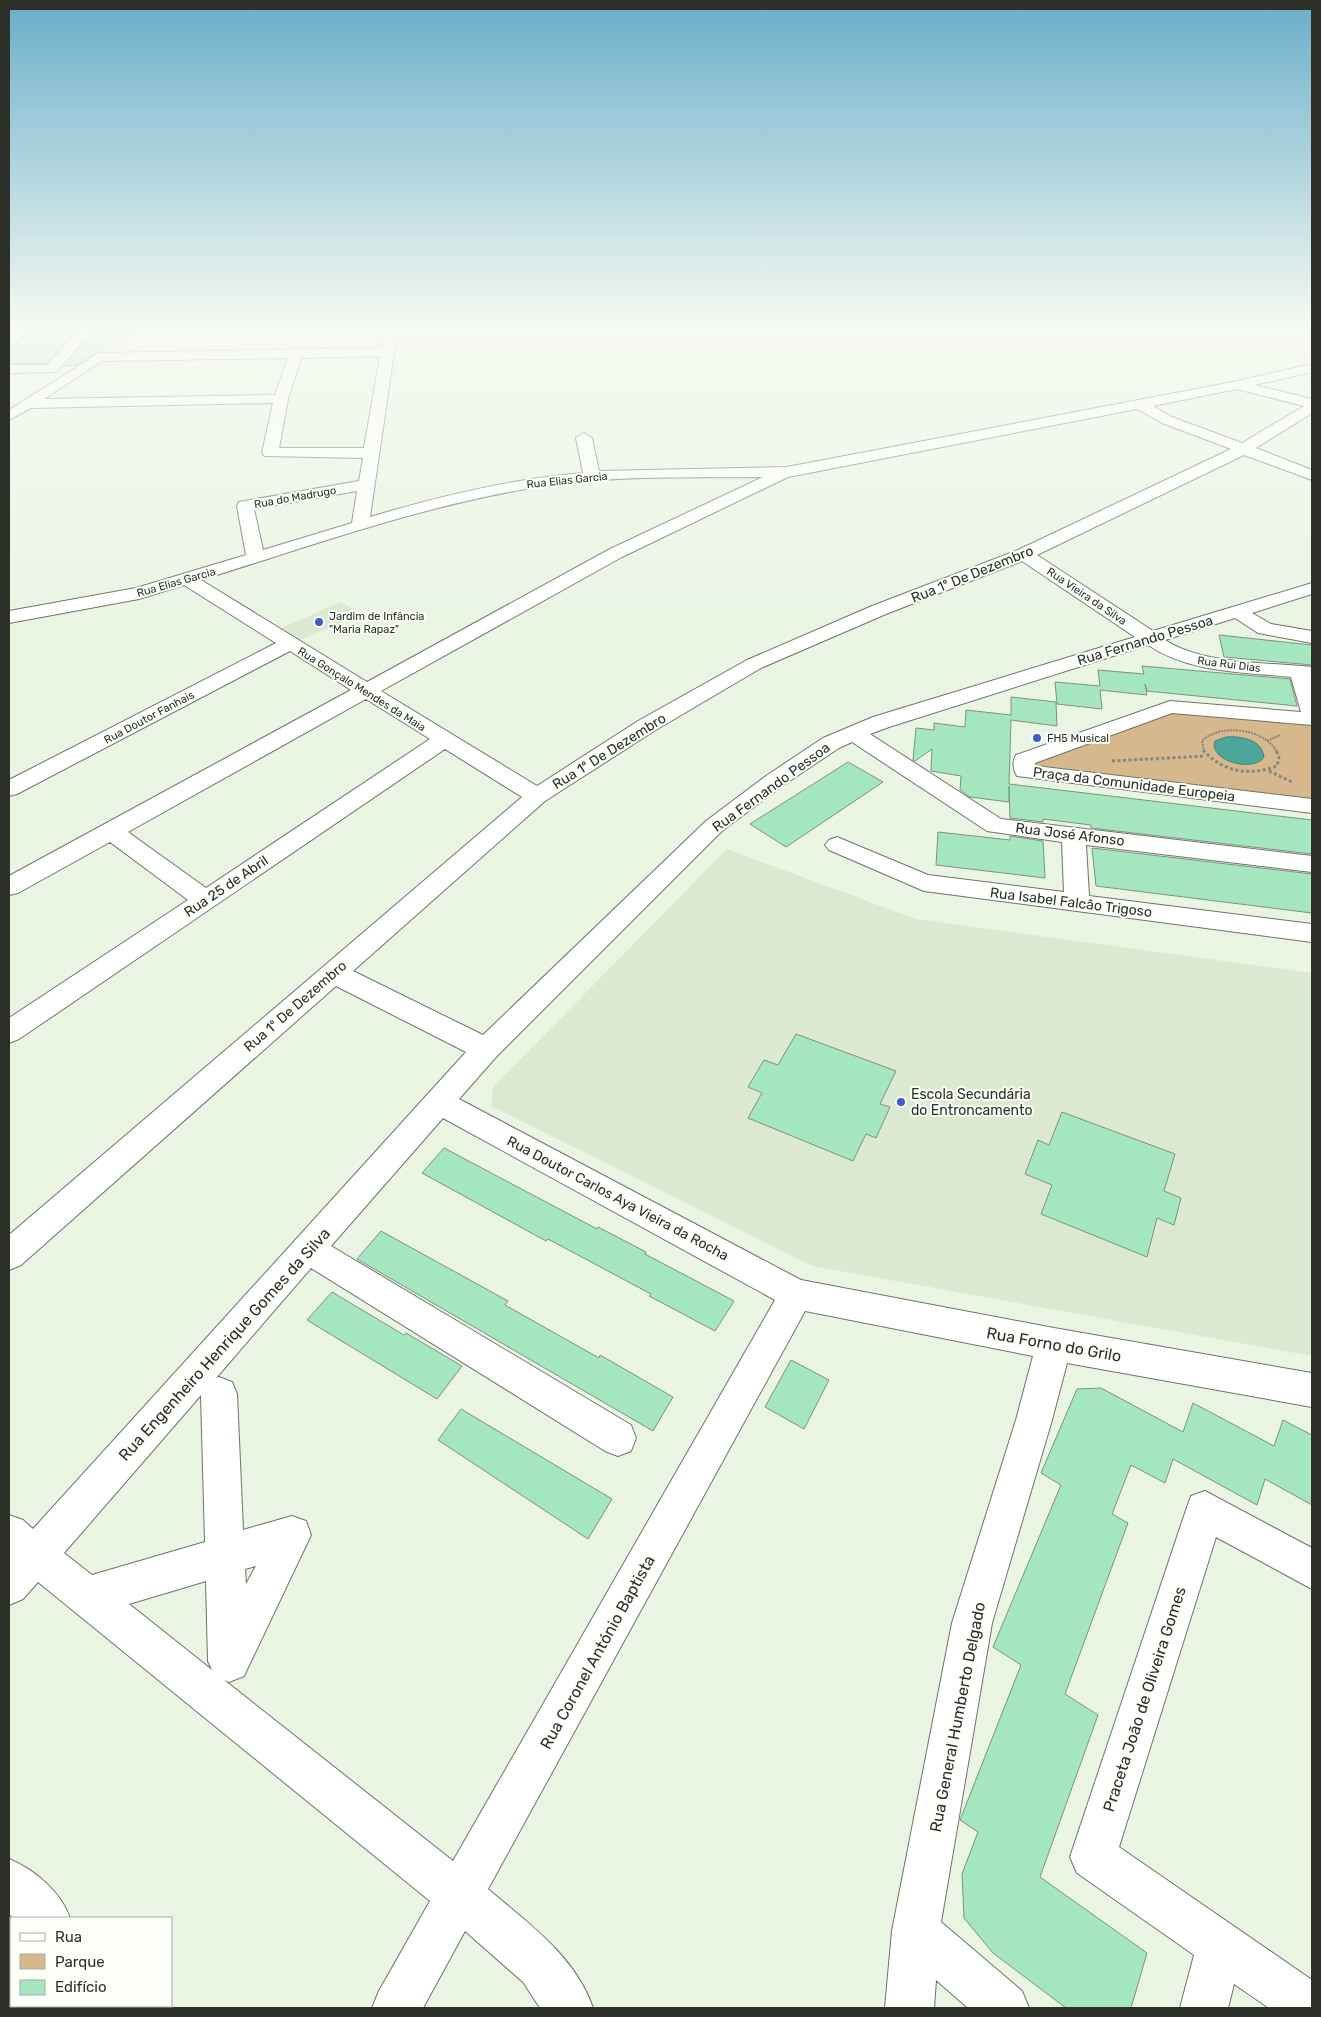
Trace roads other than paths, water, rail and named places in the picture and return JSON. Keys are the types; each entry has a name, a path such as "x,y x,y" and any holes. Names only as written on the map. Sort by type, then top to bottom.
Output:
{"street":[{"path":"276,421 270,453 372,453"},
{"path":"360,525 377,421"},
{"name":"Rua Elias Garcia","path":"9,617 103,602 188,580 360,525 445,500 489,490 545,481 592,477 706,472 787,472 1046,421"},
{"path":"1170,421 1312,475"},
{"name":"Rua 1º De Dezembro","path":"9,1255 537,796 646,726 754,664 879,610 1024,554 1244,449 1289,421"},
{"path":"584,438 592,477"},
{"path":"9,887 616,553 787,472"},
{"name":"Rua do Madrugo","path":"256,558 245,506 367,484"},
{"name":"Rua Vieira da Silva","path":"1024,554 1150,638"},
{"name":"Rua Gonçalo Mendes da Maia","path":"188,580 366,692 537,796"},
{"name":"Rua Fernando Pessoa","path":"439,1102 486,1049 714,826 823,748 881,722 1312,588"},
{"path":"1237,611 1265,629 1312,637"},
{"name":"Rua Rui Dias","path":"1150,638 1169,651 1187,658 1210,663 1305,672"},
{"name":"Rua Doutor Fanhais","path":"9,790 289,644"},
{"path":"1305,672 1312,713"},
{"name":"Praça da Comunidade Europeia","path":"1312,719 1170,707 1024,760 1025,771 1312,806"},
{"name":"Rua José Afonso","path":"853,733 995,826 1312,864"},
{"name":"Rua 25 de Abril","path":"9,1032 444,740"},
{"path":"111,831 206,900"},
{"path":"1074,834 1077,902"},
{"name":"Rua Isabel Falcão Trigoso","path":"837,845 924,883 1312,932"},
{"path":"334,973 486,1049"},
{"name":"Rua Engenheiro Henrique Gomes da Silva","path":"18,1558 308,1249 439,1102"},
{"name":"Rua Doutor Carlos Aya Vieira da Rocha","path":"439,1102 796,1294"},
{"path":"308,1249 618,1438"},
{"name":"Rua Forno do Grilo","path":"796,1294 1054,1344 1312,1390"},
{"name":"Rua Coronel António Baptista","path":"396,2008 796,1294"},
{"name":"Rua General Humberto Delgado","path":"910,2008 916,1931 972,1623 1034,1420 1054,1344"},
{"path":"219,1394 225,1555 220,1678"},
{"name":"Praceta João de Oliveira Gomes","path":"1311,2008 1093,1857 1205,1510 1312,1570"},
{"path":"87,1597 292,1535 220,1678"},
{"path":"18,1558 87,1597 220,1678 460,1896 540,1965 568,2008"},
{"path":"9,1882 45,1917"},
{"path":"916,1931 1005,2008"},
{"path":"1204,2008 1220,1945"}],"water":[{"path":"1226,737 1244,738 1255,742 1264,757 1259,762 1251,764 1242,764 1225,759 1218,754 1215,748 1215,741"}],"place":[{"name":"Jardim de Infância \"Maria Rapaz\"","path":"319,622"},
{"name":"FH5 Musical","path":"1037,738"},
{"name":"Escola Secundária do Entroncamento","path":"901,1102"}]}
